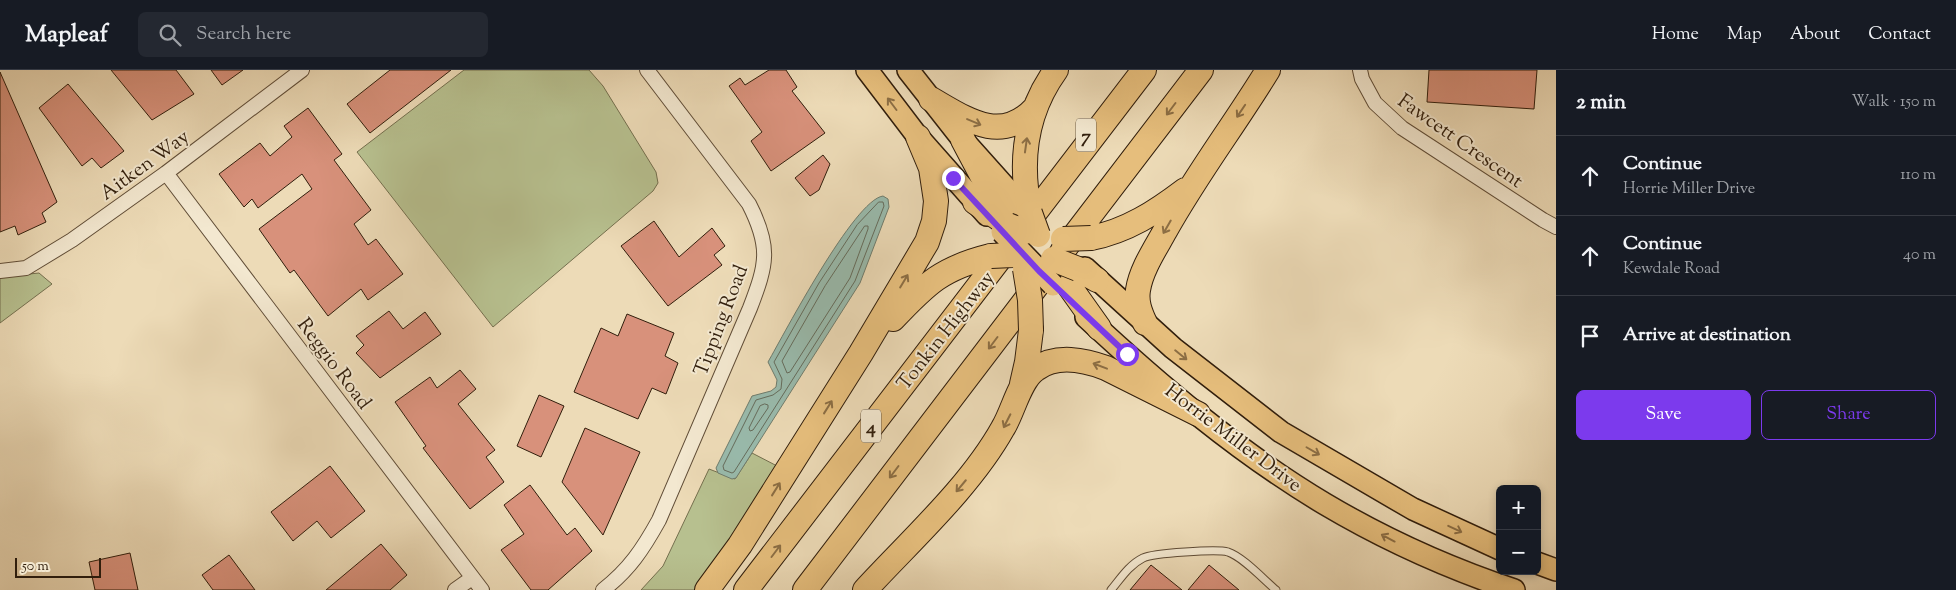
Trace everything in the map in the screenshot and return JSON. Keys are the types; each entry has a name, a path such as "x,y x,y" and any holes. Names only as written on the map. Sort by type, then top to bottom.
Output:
{"highway":[{"path":"1021,253 1024,219 1024,157 1027,136 1035,108 1056,70"},
{"name":"7","path":"1024,219 1126,70"},
{"name":"Tonkin Highway","path":"746,590 1024,219 1144,70"},
{"name":"4","path":"805,590 1201,70"},
{"path":"1145,323 1137,300 1140,280 1155,248 1192,185 1268,70"},
{"path":"931,99 973,122 991,127 1006,126 1019,121 1035,108"},
{"path":"707,590 740,545 862,353 927,242 934,221 936,201 931,168 918,137"},
{"path":"963,140 1024,219 1077,278 1098,328"},
{"path":"975,202 1024,219 1063,240 1102,236 1121,230 1148,216 1192,185"},
{"path":"1020,393 1027,362 1031,330 1028,284 1021,253 1024,219"},
{"path":"862,353 922,288 938,277 965,264 991,256 1021,253"},
{"path":"865,590 952,496 992,449 1008,421 1027,379 1036,368 1049,363 1077,360 1106,368 1198,414"}],"main road":[{"path":"867,70 918,137 975,202"},
{"path":"908,70 963,140"},
{"name":"Horrie Miller Drive","path":"1021,253 1077,278 1145,323 1221,387 1281,432 1412,509 1496,547"},
{"name":"Horrie Miller Drive","path":"1098,328 1198,414 1255,458 1325,504 1398,543 1445,564 1514,590"},
{"path":"1541,564 1556,570"}],"street":[{"name":"Aitken Way","path":"0,271 26,268 72,240 166,173 302,70"},
{"name":"Tipping Road","path":"603,590 619,578 642,551 659,520 750,308 760,281 765,253 760,227 749,204 647,70"},
{"name":"Fawcett Crescent","path":"1360,70 1362,79 1375,103 1402,128 1556,227"},
{"name":"Reggio Road","path":"166,173 472,578"},
{"path":"455,590 472,578 482,590"}],"lane":[{"path":"1111,590 1129,567 1145,557 1200,551 1227,552 1276,590"}],"green space":[{"path":"464,70 589,70 603,86 656,172 658,183 653,191 493,327 357,152"},
{"path":"39,273 52,284 0,323 0,277"},
{"path":"752,453 779,467 697,590 641,590 663,566 709,469 735,479"}],"water":[{"path":"883,196 888,199 889,207 860,283 736,478 732,479 718,473 716,468 752,396 771,391 776,387 777,380 768,362 804,298 838,243 855,220 870,203"}],"building":[{"path":"111,70 176,70 194,94 152,120"},
{"path":"211,70 243,70 222,85"},
{"path":"390,70 451,70 370,133 347,104"},
{"path":"769,70 786,70 797,87 792,91 825,133 771,171 751,141 762,132 729,86 740,78 745,85"},
{"path":"1429,70 1537,70 1534,109 1427,102"},
{"path":"0,72 57,202 42,213 46,222 18,235 15,226 0,232"},
{"path":"68,84 124,151 101,168 92,158 82,166 39,108"},
{"path":"308,108 342,154 334,160 371,210 354,224 368,245 376,239 403,274 368,300 361,289 328,316 294,270 290,273 259,229 312,189 302,174 258,208 252,199 244,207 219,174 260,143 270,156 292,137 284,126"},
{"path":"823,155 830,164 819,190 810,196 795,178"},
{"path":"654,221 679,257 712,228 725,246 714,255 722,265 668,306 621,246"},
{"path":"389,311 403,329 425,312 441,334 380,378 356,353 364,345 356,336"},
{"path":"627,314 674,333 665,356 678,363 666,394 652,388 638,419 574,392 601,328 618,336"},
{"path":"460,370 476,389 458,404 495,450 486,457 504,482 470,509 423,448 426,446 395,402 430,377 437,388"},
{"path":"539,395 564,406 541,457 517,446"},
{"path":"585,428 640,452 603,535 562,482"},
{"path":"330,466 365,511 331,538 317,521 293,541 271,512"},
{"path":"530,485 567,535 575,528 592,551 548,590 531,590 501,550 524,534 504,505"},
{"path":"381,544 407,575 390,590 326,590"},
{"path":"130,553 138,590 95,590 89,562"},
{"path":"229,555 255,590 213,590 202,575"},
{"path":"1151,565 1182,590 1130,590"},
{"path":"1209,565 1239,590 1188,590"}],"route":[{"path":"953,178 1039,271 1127,354"}]}
